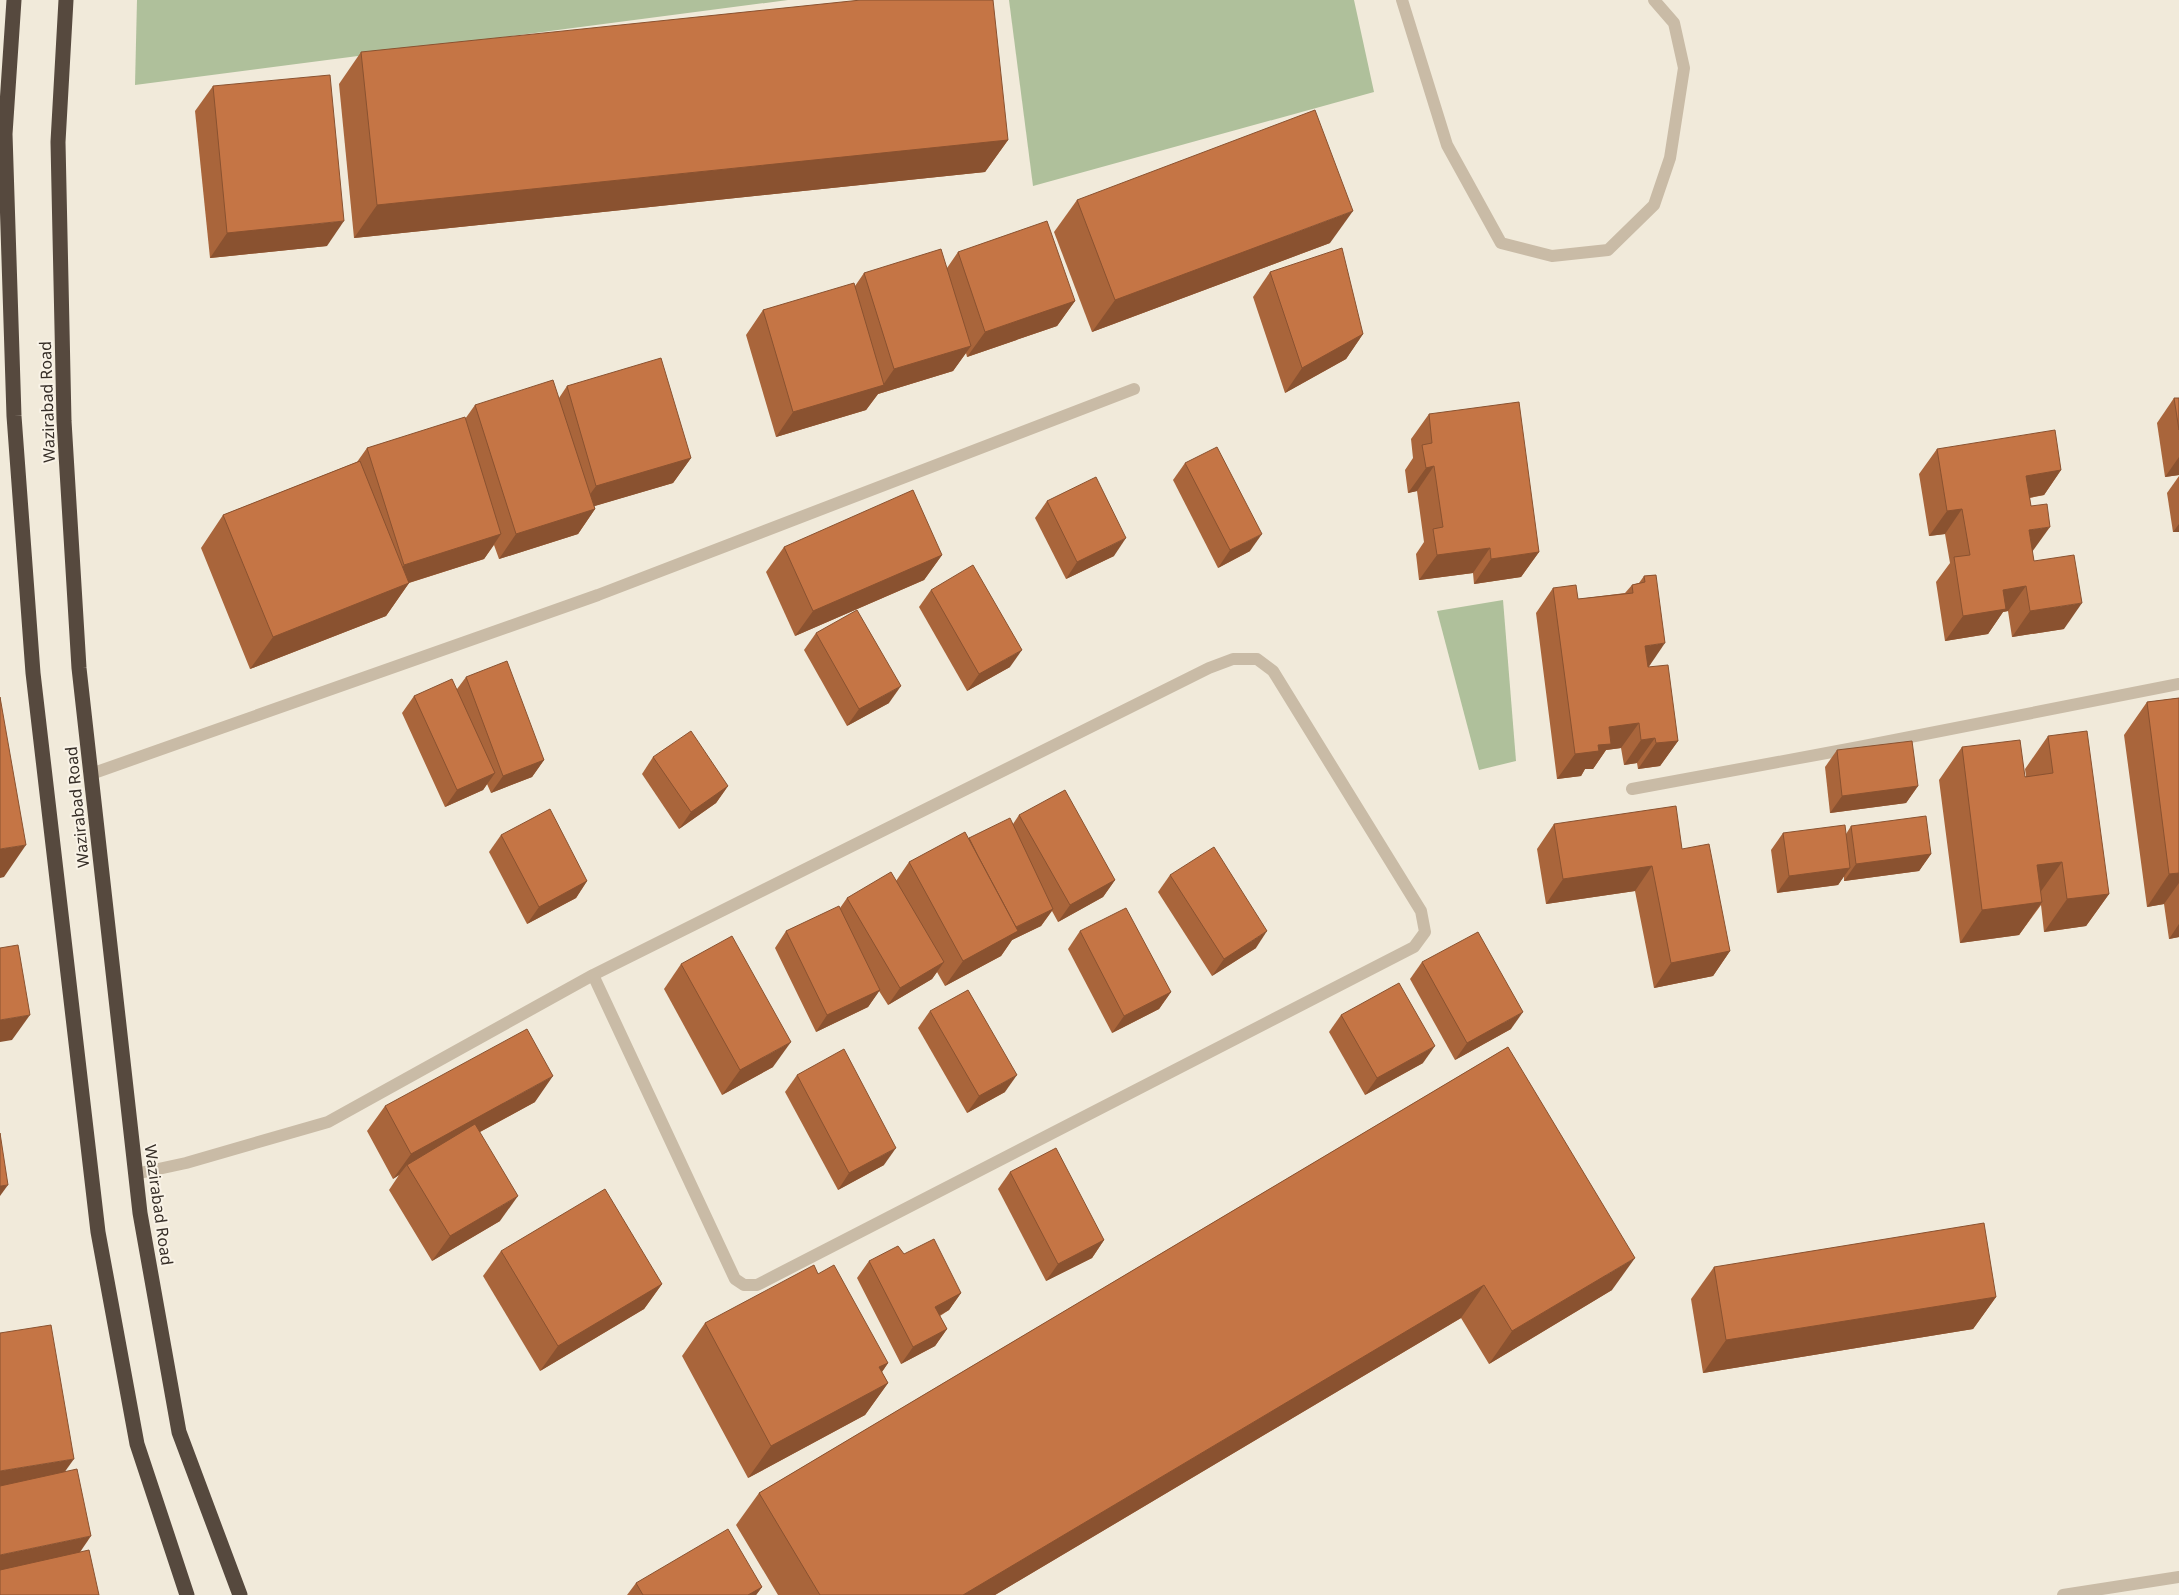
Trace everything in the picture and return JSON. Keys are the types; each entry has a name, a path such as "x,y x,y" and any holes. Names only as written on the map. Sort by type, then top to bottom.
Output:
{"highway":[{"name":"Wazirabad Road","path":"14,0 5,134 14,416 33,673 98,1232 137,1444 187,1595"},
{"name":"Wazirabad Road","path":"66,0 58,142 64,421 79,668 140,1213 179,1432 240,1595"}],"lane":[{"path":"1402,0 1447,145 1500,243 1552,256 1608,250 1654,204 1670,158 1684,68 1674,23 1654,0"},
{"path":"91,774 598,595 1134,389"},
{"path":"135,1174 186,1163 328,1122 593,976 1209,668 1233,659 1257,659 1273,671 1421,911 1425,932 1414,947 757,1285 744,1285 735,1279 593,976"},
{"path":"1632,789 1859,747 2179,684"},
{"path":"2063,1595 2179,1577"}],"green space":[{"path":"137,0 788,0 135,85"},
{"path":"1009,0 1354,0 1374,92 1033,186"},
{"path":"1503,600 1516,761 1479,770 1437,611"}],"building":[{"path":"861,0 993,0 1008,140 377,205 361,52"},
{"path":"330,75 344,221 227,233 213,86"},
{"path":"1315,110 1353,211 1115,300 1077,200"},
{"path":"1047,221 1075,301 985,332 958,252"},
{"path":"1342,248 1363,334 1302,368 1270,272"},
{"path":"941,249 971,346 894,369 864,273"},
{"path":"854,283 884,385 793,412 763,310"},
{"path":"661,358 691,458 596,486 567,386"},
{"path":"553,380 595,509 516,534 475,405"},
{"path":"2174,398 2179,398 2179,430"},
{"path":"1519,402 1539,552 1491,559 1490,548 1437,555 1433,529 1443,527 1434,466 1426,468 1422,445 1432,443 1429,414"},
{"path":"465,417 501,534 404,565 367,448"},
{"path":"2055,430 2061,470 2026,476 2031,506 2047,504 2050,527 2029,530 2034,561 2074,555 2082,603 2030,611 2026,586 2003,590 2006,609 1963,616 1954,557 1970,555 1962,509 1947,511 1937,449"},
{"path":"1217,447 1262,534 1230,550 1185,463"},
{"path":"360,461 409,583 273,637 223,515"},
{"path":"1096,477 1126,538 1077,562 1047,501"},
{"path":"913,490 942,555 813,611 784,547"},
{"path":"973,565 1022,650 979,674 931,590"},
{"path":"1656,575 1665,643 1645,646 1648,667 1668,665 1678,741 1656,743 1655,738 1641,740 1639,723 1609,727 1611,744 1598,745 1599,751 1575,754 1553,588 1576,585 1578,599 1633,593 1632,585 1645,582 1644,576"},
{"path":"857,610 901,686 859,709 816,633"},
{"path":"507,661 544,760 503,776 466,677"},
{"path":"452,679 495,773 457,790 414,696"},
{"path":"0,697 26,845 0,849"},
{"path":"2179,698 2179,873 2169,874 2147,702"},
{"path":"691,731 728,786 691,812 653,757"},
{"path":"2087,731 2109,894 2067,899 2062,862 2037,865 2042,902 1982,910 1962,747 2020,740 2025,777 2053,773 2048,736"},
{"path":"1912,741 1918,786 1842,796 1837,750"},
{"path":"1065,790 1115,880 1070,905 1019,815"},
{"path":"1676,806 1682,849 1709,844 1730,951 1671,963 1652,866 1563,879 1554,824"},
{"path":"550,809 587,881 539,907 501,835"},
{"path":"1926,816 1931,854 1856,864 1851,826"},
{"path":"1010,818 1053,909 1016,927 969,838"},
{"path":"1845,825 1850,868 1789,876 1783,833"},
{"path":"965,832 1018,931 963,961 909,862"},
{"path":"1214,847 1267,931 1224,959 1170,875"},
{"path":"891,872 944,962 900,988 847,898"},
{"path":"839,906 880,990 827,1015 786,931"},
{"path":"1126,908 1171,992 1124,1016 1080,931"},
{"path":"1478,932 1523,1012 1467,1043 1422,962"},
{"path":"732,936 791,1042 740,1070 681,964"},
{"path":"18,945 30,1015 0,1020 0,948"},
{"path":"1399,983 1435,1046 1377,1078 1341,1015"},
{"path":"968,990 1017,1075 979,1096 930,1011"},
{"path":"527,1029 553,1076 411,1154 385,1106"},
{"path":"1508,1047 1635,1258 1512,1331 1484,1285 963,1595 820,1595 759,1493"},
{"path":"844,1049 896,1148 849,1173 797,1075"},
{"path":"475,1124 518,1196 450,1236 407,1165"},
{"path":"0,1133 8,1185 0,1186"},
{"path":"1056,1148 1104,1240 1058,1264 1010,1172"},
{"path":"605,1189 662,1284 558,1346 501,1251"},
{"path":"1984,1223 1996,1297 1726,1340 1714,1267"},
{"path":"934,1239 961,1293 935,1307 947,1329 913,1347 869,1261 898,1246 904,1254"},
{"path":"814,1265 818,1274 834,1265 888,1363 879,1367 888,1383 771,1446 705,1323"},
{"path":"51,1325 74,1459 0,1471 0,1333"},
{"path":"77,1469 91,1536 0,1555 0,1486"},
{"path":"728,1529 762,1587 748,1595 643,1595 636,1583"},
{"path":"89,1550 99,1595 0,1595 0,1570"}]}
